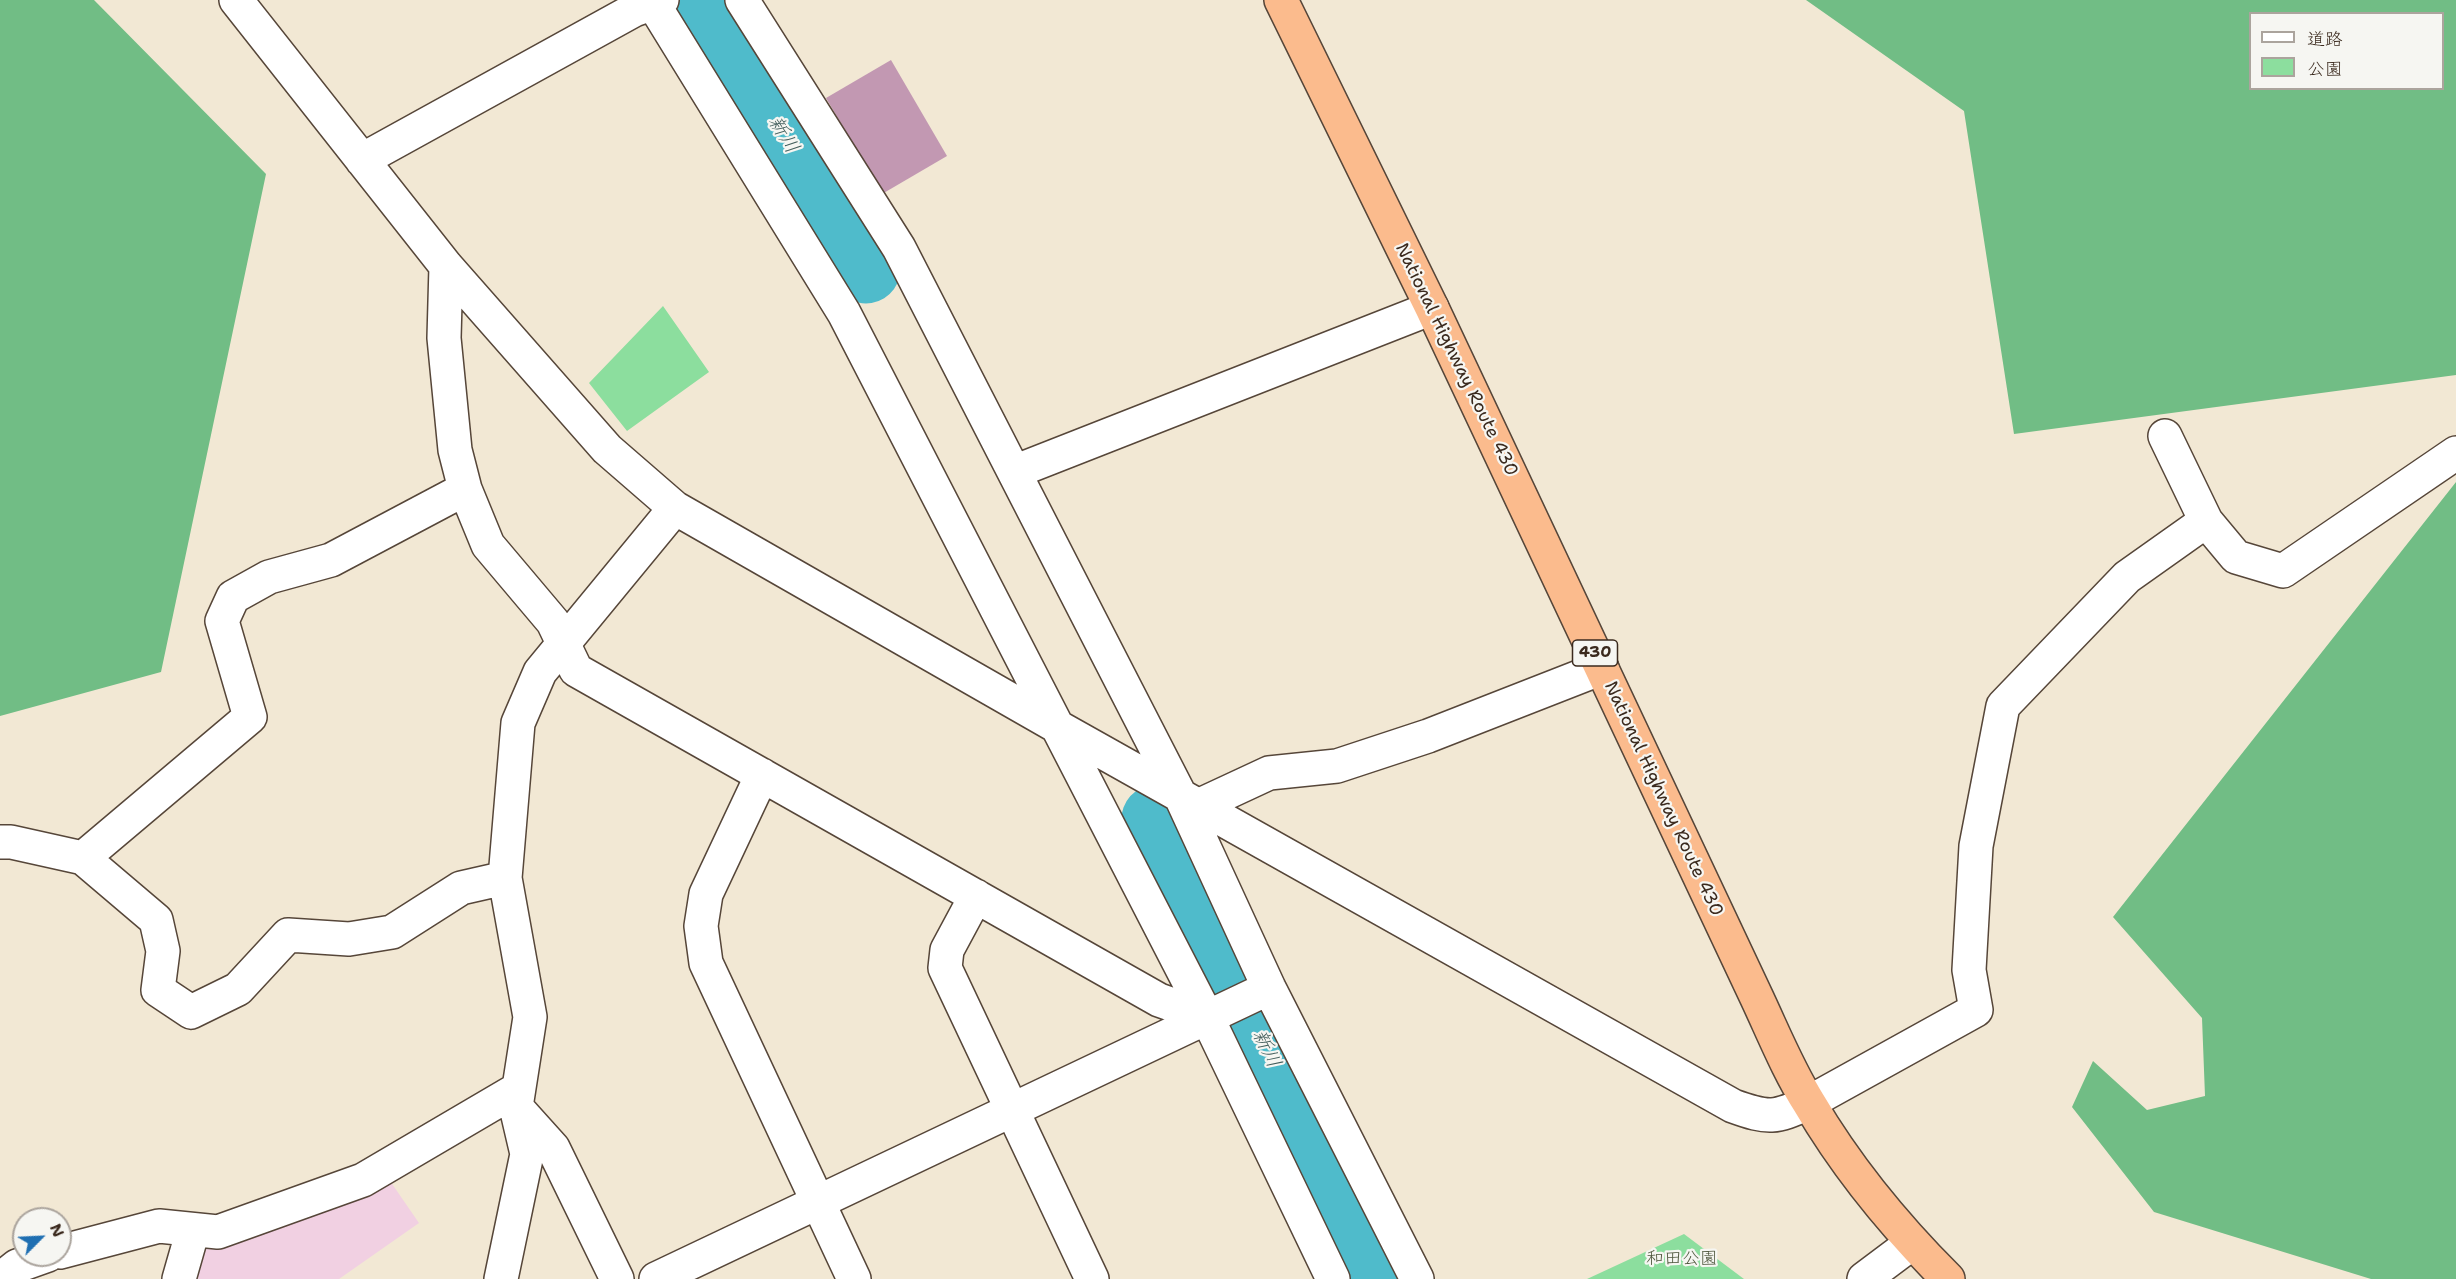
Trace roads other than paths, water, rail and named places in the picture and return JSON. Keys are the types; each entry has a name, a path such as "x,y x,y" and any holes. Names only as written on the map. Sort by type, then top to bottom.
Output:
{"highway":[{"name":"National Highway Route 430","path":"1281,0 1432,308 1808,1102 1856,1175 1912,1243 1948,1279"}],"street":[{"path":"236,0 446,266 607,449 675,508 1058,728 1734,1106 1765,1115 1780,1115 1808,1102 1976,1010 1969,970 1976,846 2003,706 2127,577 2206,521"},
{"path":"742,0 899,248 1014,472 1190,801 1265,989 1417,1279"},
{"path":"362,160 634,10 656,1 844,313 1058,728 1216,1013 1333,1279"},
{"path":"446,266 444,338 454,450 465,489 488,545 553,622 576,670 1159,1000 1216,1013"},
{"path":"1014,472 1432,308"},
{"path":"2165,436 2206,521 2236,557 2283,571 2456,453"},
{"path":"83,858 250,717 222,621 233,597 269,577 331,560 465,489"},
{"path":"501,1279 526,1154 517,1098 530,1017 505,879 518,723 540,672 675,508"},
{"path":"1190,801 1269,773 1337,766 1428,736 1602,668"},
{"path":"762,775 706,894 701,927 706,963 854,1279"},
{"path":"0,842 11,842 83,858 156,920 163,951 158,990 191,1012 238,988 288,935 349,939 392,932 461,888 505,879"},
{"path":"976,896 947,950 945,968 1092,1279"},
{"path":"656,1279 1265,989"},
{"path":"72,1249 159,1226 218,1232 363,1180 517,1098"},
{"path":"517,1098 553,1148 617,1279"},
{"path":"179,1279 193,1230"},
{"path":"1864,1279 1912,1243"},
{"path":"2,1279 16,1267"}],"waterway":[{"name":"新川","path":"699,0 866,269"},
{"name":"新川","path":"1156,819 1376,1279"}],"park label":[{"name":"和田公園","path":"1682,1259"}]}
